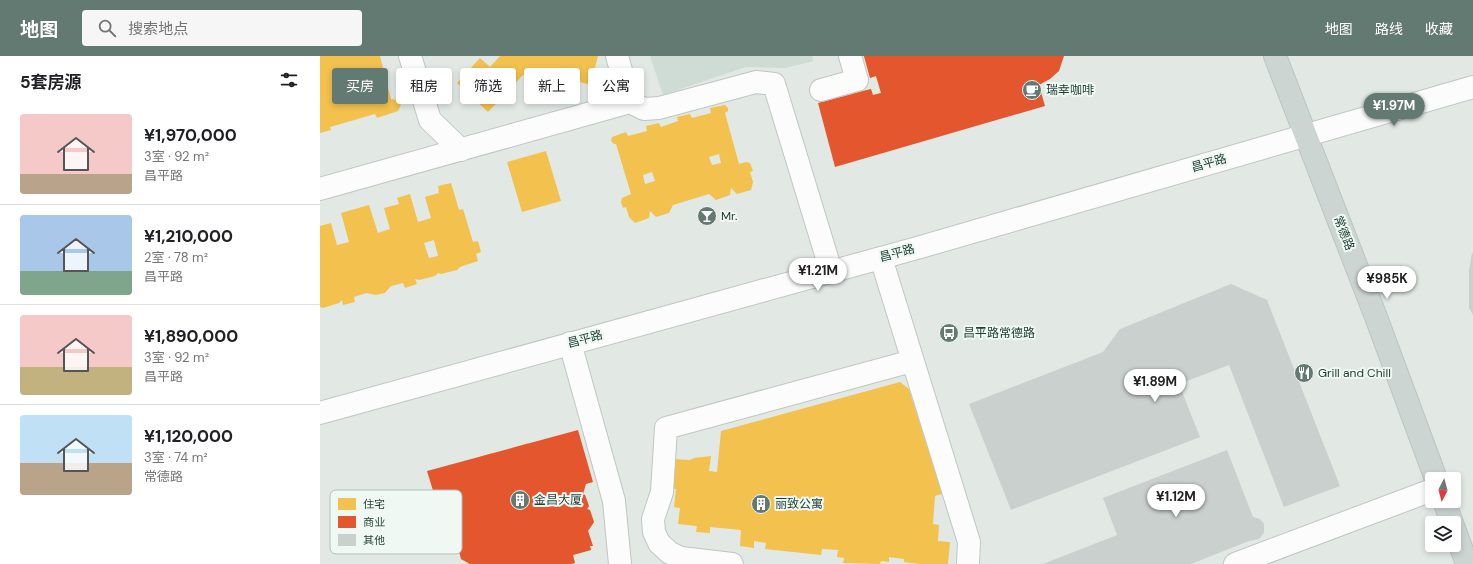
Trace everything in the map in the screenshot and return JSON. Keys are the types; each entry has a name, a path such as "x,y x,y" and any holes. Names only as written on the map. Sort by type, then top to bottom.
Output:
{"main road":[{"name":"常德路","path":"1275,56 1306,134 1433,472"},
{"path":"1461,547 1467,564"}],"street":[{"path":"410,56 430,120 460,150"},
{"path":"617,56 620,68"},
{"path":"821,90 857,80 850,56"},
{"path":"634,104 644,109 659,108 756,82 774,84 832,271"},
{"name":"昌平路","path":"320,413 881,258 1473,86"},
{"path":"320,189 623,104"},
{"path":"881,258 969,542 968,564"},
{"path":"570,343 614,502 618,563"},
{"path":"732,564 681,558 670,553 659,543 654,532 653,519 662,492 666,428 912,361"},
{"path":"1235,564 1425,493"}],"shaded area":[{"path":"650,56 812,56 813,61 786,68 746,67 663,95"}],"building: 住宅":[{"path":"320,56 380,56 383,68 332,68 332,104 388,104 388,87 391,99 396,100 396,104 401,105 398,111 377,118 375,114 330,127 331,130 320,133"},
{"path":"500,56 598,56 595,68 588,68 588,84 580,82 580,68 524,68 524,75 516,82 516,68 471,68 480,58 490,67"},
{"path":"864,56 963,56 967,68 975,66 973,60 985,56 991,56 997,76 1002,75 1008,93 938,113 933,96 924,99 928,116 859,135 854,117 859,115 853,93 871,89 873,95 881,93 876,76 870,78"},
{"path":"479,104 496,104 488,112"},
{"path":"725,105 728,108 728,111 725,113 739,164 746,162 750,163 753,171 750,172 753,182 751,190 737,194 731,188 730,195 716,200 709,194 673,205 669,213 656,217 650,211 649,218 635,223 629,217 626,207 623,208 621,202 622,198 631,194 616,144 611,141 612,137 626,132 628,136 647,131 646,126 659,123 661,127 678,121 677,117 690,114 692,118 711,113 710,108","holes":["719,154 721,163 712,165 709,157","652,172 655,181 645,184 643,175"]},
{"path":"546,151 561,201 522,212 507,162"},
{"path":"451,183 459,210 463,209 473,242 478,241 481,252 476,254 478,261 460,267 457,270 441,274 438,273 435,276 419,280 415,279 417,284 405,288 403,283 391,286 385,293 376,295 366,293 354,297 355,302 343,305 342,300 339,303 323,308 320,307 320,226 331,223 337,245 349,242 341,213 369,205 378,233 390,229 384,208 399,204 397,198 410,194 418,222 431,218 425,197 439,193 438,186","holes":["434,240 438,256 429,258 424,243"]},
{"path":"900,382 909,389 942,494 935,496 933,524 939,525 938,541 950,542 948,564 920,564 904,562 904,559 889,557 889,562 881,561 880,564 843,563 844,558 837,557 838,550 822,549 821,555 765,549 766,543 754,541 754,548 740,546 741,530 710,527 710,533 696,532 697,526 678,524 680,508 674,507 676,489 670,489 674,459 690,460 694,458 711,456 709,471 717,472 721,431"},
{"name":"金昌大厦","path":"561,439 573,479 548,486 549,489 546,495 572,488 585,495 589,506 587,509 590,510 594,522 588,531 593,546 590,546 591,550 573,555 575,563 571,564 542,564 540,554 524,559 526,564 470,564 461,559 460,554 462,554 462,519 488,512 482,508 481,505 462,510 462,490 451,490 445,471 461,467 461,465 477,460 476,458 492,453 501,483 520,478 512,448 528,443 528,446 545,441 545,443"}],"building: 商业":[{"path":"864,56 1064,56 1059,71 1050,79 1039,85 1045,106 835,167 818,103 871,89 873,95 881,93 876,76 870,78"},
{"name":"金昌大厦","path":"578,430 593,482 586,484 583,494 585,495 589,506 587,509 590,510 594,522 588,531 593,546 590,546 591,550 573,555 575,563 571,564 470,564 461,559 460,554 462,554 462,490 433,490 427,471"}],"building: 其他":[{"path":"1472,253 1473,315 1469,308 1469,270"},
{"path":"1231,284 1267,300 1340,486 1284,507 1229,365 1179,384 1200,437 1011,510 969,404 1103,352 1120,329"},
{"path":"1227,450 1253,517 1260,519 1264,524 1264,533 1259,539 1249,541 1191,564 1043,564 1117,535 1103,498"}],"place":[{"name":"瑞幸咖啡","path":"1032,90"},
{"name":"Mr.","path":"707,216"},
{"name":"昌平路常德路","path":"949,333"},
{"name":"Grill and Chill","path":"1304,373"},
{"name":"金昌大厦","path":"520,500"},
{"name":"丽致公寓","path":"761,504"}]}
